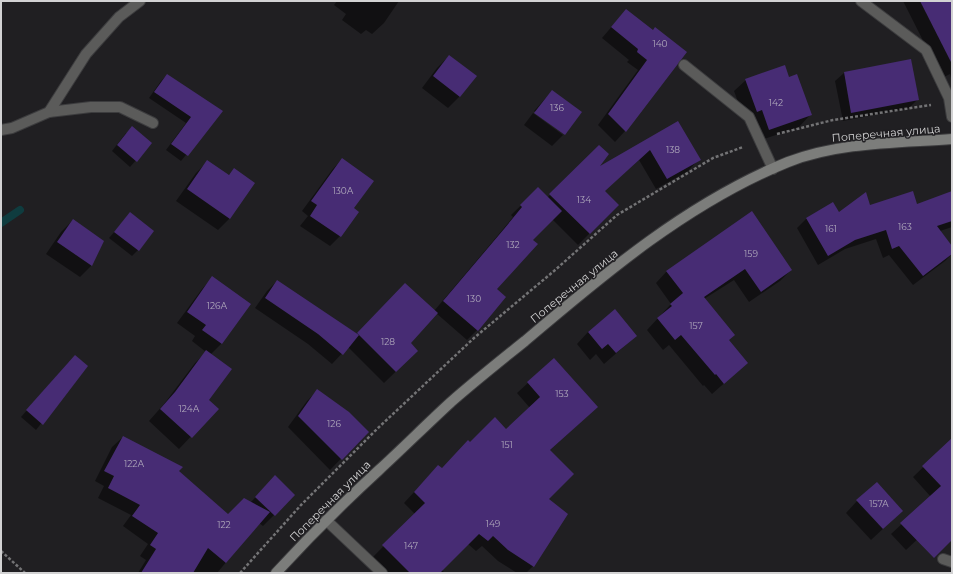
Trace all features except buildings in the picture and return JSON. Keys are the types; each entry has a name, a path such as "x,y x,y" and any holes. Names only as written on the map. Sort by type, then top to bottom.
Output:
{"main road":[{"name":"Поперечная улица","path":"276,573 326,520 452,402 576,298 655,238 713,200 773,169 790,162 830,150 867,145 952,139"}],"street":[{"path":"49,112 86,54 119,17 140,1"},
{"path":"861,1 926,50 949,98 952,117"},
{"path":"684,65 749,118 773,169"},
{"path":"1,130 12,128 49,112 91,107 120,107 153,123"},
{"path":"326,520 382,573"}],"path":[{"path":"1,551 25,573"}],"waterway":[{"path":"1,223 20,210"}]}
